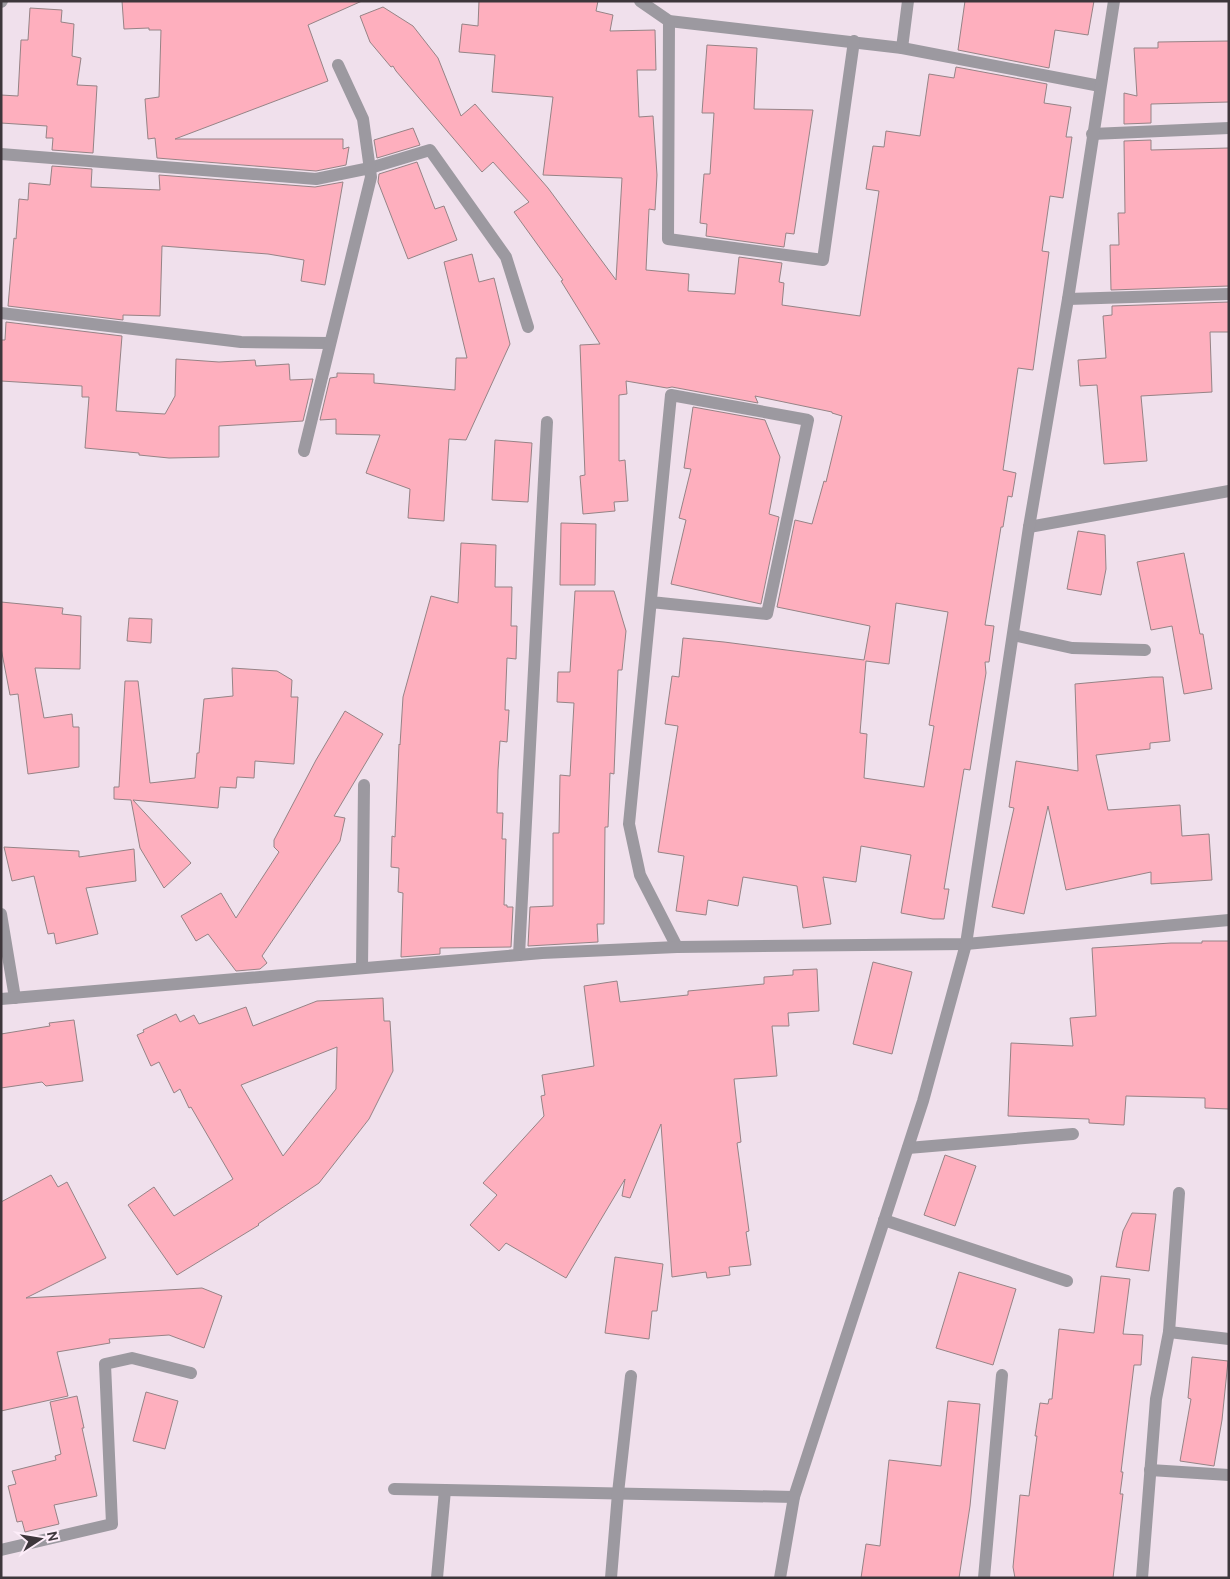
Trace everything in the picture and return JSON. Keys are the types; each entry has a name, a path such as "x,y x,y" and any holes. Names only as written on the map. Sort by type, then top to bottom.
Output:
{"street":[{"path":"640,1 669,21 902,48 1100,86"},
{"path":"902,48 908,1"},
{"path":"780,1578 794,1497 923,1101 966,944 1029,526 1068,299 1114,1"},
{"path":"669,21 668,239 823,260 854,42"},
{"path":"304,451 371,177 363,119 338,65"},
{"path":"1092,134 1229,128"},
{"path":"1,154 316,179 370,168 430,150 506,257 528,327"},
{"path":"1068,299 1229,294"},
{"path":"1,313 241,342 329,343"},
{"path":"651,602 767,614 808,420 672,395 651,602 629,824 640,875 677,947"},
{"path":"519,954 547,422"},
{"path":"1029,526 1229,491"},
{"path":"1013,635 1072,648 1145,650"},
{"path":"362,968 364,785"},
{"path":"1,914 15,998"},
{"path":"1,999 519,954 677,947 966,944 1229,920"},
{"path":"908,1148 1073,1134"},
{"path":"1142,1578 1156,1399 1169,1332 1179,1193"},
{"path":"884,1220 1067,1281"},
{"path":"1169,1332 1229,1340"},
{"path":"1,1550 112,1524 105,1364 132,1358 191,1373"},
{"path":"984,1578 1002,1375"},
{"path":"611,1578 618,1493 632,1376"},
{"path":"1150,1470 1229,1475"},
{"path":"394,1489 794,1497"},
{"path":"437,1578 445,1490"}],"building":[{"path":"122,1 362,1 308,25 328,81 175,139 343,139 343,149 349,147 346,165 316,171 157,158 155,138 148,139 145,99 159,97 161,30 149,30 149,28 124,29"},
{"path":"479,1 598,1 596,11 613,15 610,31 655,30 656,70 637,70 639,117 653,116 657,175 655,210 649,209 646,270 689,274 688,291 735,294 739,257 782,263 779,282 784,283 782,305 860,316 879,191 866,189 873,146 884,147 886,131 920,136 929,74 954,78 956,67 1047,84 1044,103 1071,107 1066,137 1072,137 1063,198 1050,196 1042,251 1049,252 1033,370 1018,368 1003,470 1016,473 1012,497 1008,496 1003,527 1001,527 985,625 994,626 989,662 985,662 986,673 970,770 964,769 944,889 949,889 944,919 933,919 901,913 911,855 861,846 856,882 823,877 831,924 803,928 797,886 743,877 738,906 708,900 706,915 676,911 684,856 658,852 678,726 665,724 672,676 679,677 683,638 864,660 870,626 777,607 795,520 812,524 824,481 826,482 842,416 832,412 755,396 758,403 672,387 667,388 626,381 627,394 619,395 619,461 625,460 628,501 614,502 615,511 583,514 580,476 585,475 580,345 600,344 561,281 563,280 514,212 529,202 493,162 482,172 393,66 391,67 370,42 360,16 383,7 413,26 438,58 461,116 475,104 548,188 616,280 622,178 543,175 553,97 492,92 495,55 459,52 462,24 478,26","holes":["896,603 948,612 929,725 934,726 924,787 864,778 867,734 860,733 866,661 889,664"]},
{"path":"965,1 1094,1 1088,35 1055,30 1049,68 958,50"},
{"path":"30,8 62,10 61,22 74,24 72,56 81,58 77,85 97,86 93,153 52,150 53,138 46,138 47,126 1,123 1,95 18,96 21,40 28,40"},
{"path":"1229,41 1229,102 1151,104 1151,123 1124,124 1124,93 1137,96 1134,48 1158,48 1158,42"},
{"path":"707,45 757,48 754,109 813,110 794,234 786,233 784,247 706,236 707,224 700,223 704,174 710,174 714,113 702,113"},
{"path":"413,128 420,145 377,158 374,140"},
{"path":"1151,140 1151,150 1229,148 1229,286 1111,290 1110,245 1119,245 1118,213 1125,213 1124,141"},
{"path":"417,162 435,209 444,206 457,240 408,259 378,182 379,174"},
{"path":"52,166 92,169 91,187 160,190 159,175 315,187 343,182 325,285 301,281 304,260 268,254 162,246 160,316 123,315 123,320 8,306 19,199 28,200 29,183 50,185"},
{"path":"472,254 479,282 494,278 510,344 466,440 449,439 444,521 408,518 410,489 366,473 380,435 336,434 336,419 320,420 330,378 337,377 337,373 374,374 374,383 455,390 456,358 467,358 444,262"},
{"path":"1229,302 1229,332 1210,332 1212,392 1141,396 1147,461 1104,464 1097,385 1080,386 1078,360 1106,358 1103,316 1112,315 1112,306"},
{"path":"6,322 122,336 116,411 165,414 175,396 176,359 219,362 255,360 256,366 289,364 290,380 313,379 303,421 219,426 219,457 169,458 85,448 89,397 82,397 82,386 1,381 1,340 5,340"},
{"path":"693,407 765,420 780,457 769,514 779,517 761,604 671,584 686,520 679,518 691,469 684,468"},
{"path":"495,440 532,443 528,502 492,500"},
{"path":"561,523 596,524 595,585 560,585"},
{"path":"1078,531 1105,535 1106,569 1101,595 1067,589"},
{"path":"461,543 496,545 495,587 512,587 511,626 517,626 516,659 507,658 505,710 509,710 507,742 500,741 497,813 503,813 502,839 506,839 504,905 513,907 511,947 440,948 440,954 401,957 403,893 398,892 399,868 391,867 392,836 395,837 403,697 431,596 458,603"},
{"path":"1184,553 1200,634 1203,634 1212,689 1184,694 1172,626 1151,630 1137,562"},
{"path":"575,591 614,591 626,631 622,670 618,670 614,774 610,773 608,827 605,827 604,924 597,924 598,942 528,946 530,907 553,906 553,833 559,833 560,775 570,776 574,703 557,702 558,672 570,672"},
{"path":"1,602 63,608 62,614 81,616 80,669 35,668 44,718 72,714 73,727 79,727 79,767 28,774 18,694 10,695 1,648"},
{"path":"129,618 152,619 151,643 127,641"},
{"path":"232,668 277,671 292,680 291,697 298,697 294,764 255,761 254,778 237,777 236,788 220,787 218,808 133,800 191,863 164,888 140,848 131,800 114,799 114,787 119,787 125,681 138,681 150,783 195,778 204,699 233,696"},
{"path":"1163,677 1170,741 1150,743 1150,749 1096,755 1108,810 1180,805 1182,836 1209,834 1212,880 1151,884 1151,872 1066,890 1048,806 1024,914 992,907 1014,808 1009,807 1016,761 1078,771 1075,684"},
{"path":"345,711 383,734 334,816 345,818 340,841 262,956 267,963 260,969 236,971 208,934 196,941 181,916 221,893 236,918 279,852 274,847 274,840 316,760"},
{"path":"4,847 79,851 79,857 134,849 136,881 86,888 98,934 56,944 54,933 48,934 34,876 12,881"},
{"path":"1202,941 1229,941 1229,1109 1205,1108 1205,1098 1126,1096 1124,1125 1089,1123 1089,1119 1008,1116 1011,1043 1073,1046 1070,1018 1096,1016 1092,948 1202,943"},
{"path":"873,962 912,972 892,1054 853,1044"},
{"path":"817,969 819,1011 788,1013 789,1026 772,1026 777,1076 734,1079 741,1142 737,1143 749,1231 746,1232 751,1265 729,1267 730,1275 707,1278 706,1272 672,1277 661,1124 630,1198 622,1196 625,1179 566,1278 506,1243 499,1251 470,1225 497,1195 483,1183 544,1116 541,1096 545,1095 542,1075 594,1066 584,986 617,981 620,1002 688,995 688,991 764,984 764,977 793,975 793,970"},
{"path":"383,998 384,1021 390,1021 393,1071 369,1119 319,1183 259,1225 177,1275 128,1205 154,1187 174,1216 233,1179 191,1107 189,1108 180,1089 174,1093 159,1062 151,1066 137,1035 144,1032 143,1030 176,1014 180,1022 194,1015 199,1024 246,1007 253,1026 317,1001","holes":["337,1047 336,1089 283,1156 241,1085"]},
{"path":"74,1020 83,1081 46,1086 42,1082 1,1088 1,1034 50,1026 49,1023"},
{"path":"945,1155 976,1166 955,1226 924,1215"},
{"path":"51,1175 58,1187 67,1182 106,1258 26,1298 202,1288 222,1296 204,1348 169,1335 109,1339 110,1343 57,1352 68,1396 1,1411 1,1202"},
{"path":"1132,1213 1156,1214 1149,1271 1116,1267 1123,1231"},
{"path":"615,1257 663,1264 657,1311 652,1311 649,1339 605,1333"},
{"path":"959,1272 1016,1289 993,1365 936,1348"},
{"path":"1101,1276 1130,1279 1123,1334 1143,1335 1141,1365 1134,1365 1121,1472 1123,1472 1120,1494 1123,1494 1113,1578 1015,1578 1013,1567 1020,1495 1029,1496 1040,1403 1048,1404 1049,1399 1052,1399 1059,1329 1094,1333"},
{"path":"1192,1357 1228,1361 1222,1420 1214,1466 1180,1461 1191,1399 1188,1398"},
{"path":"146,1392 178,1401 165,1449 133,1441"},
{"path":"77,1396 97,1496 54,1505 59,1524 25,1532 22,1521 17,1522 8,1486 16,1484 12,1471 56,1460 55,1456 61,1454 50,1402"},
{"path":"948,1401 980,1404 970,1506 959,1578 861,1578 866,1544 880,1546 889,1460 941,1466"}]}
